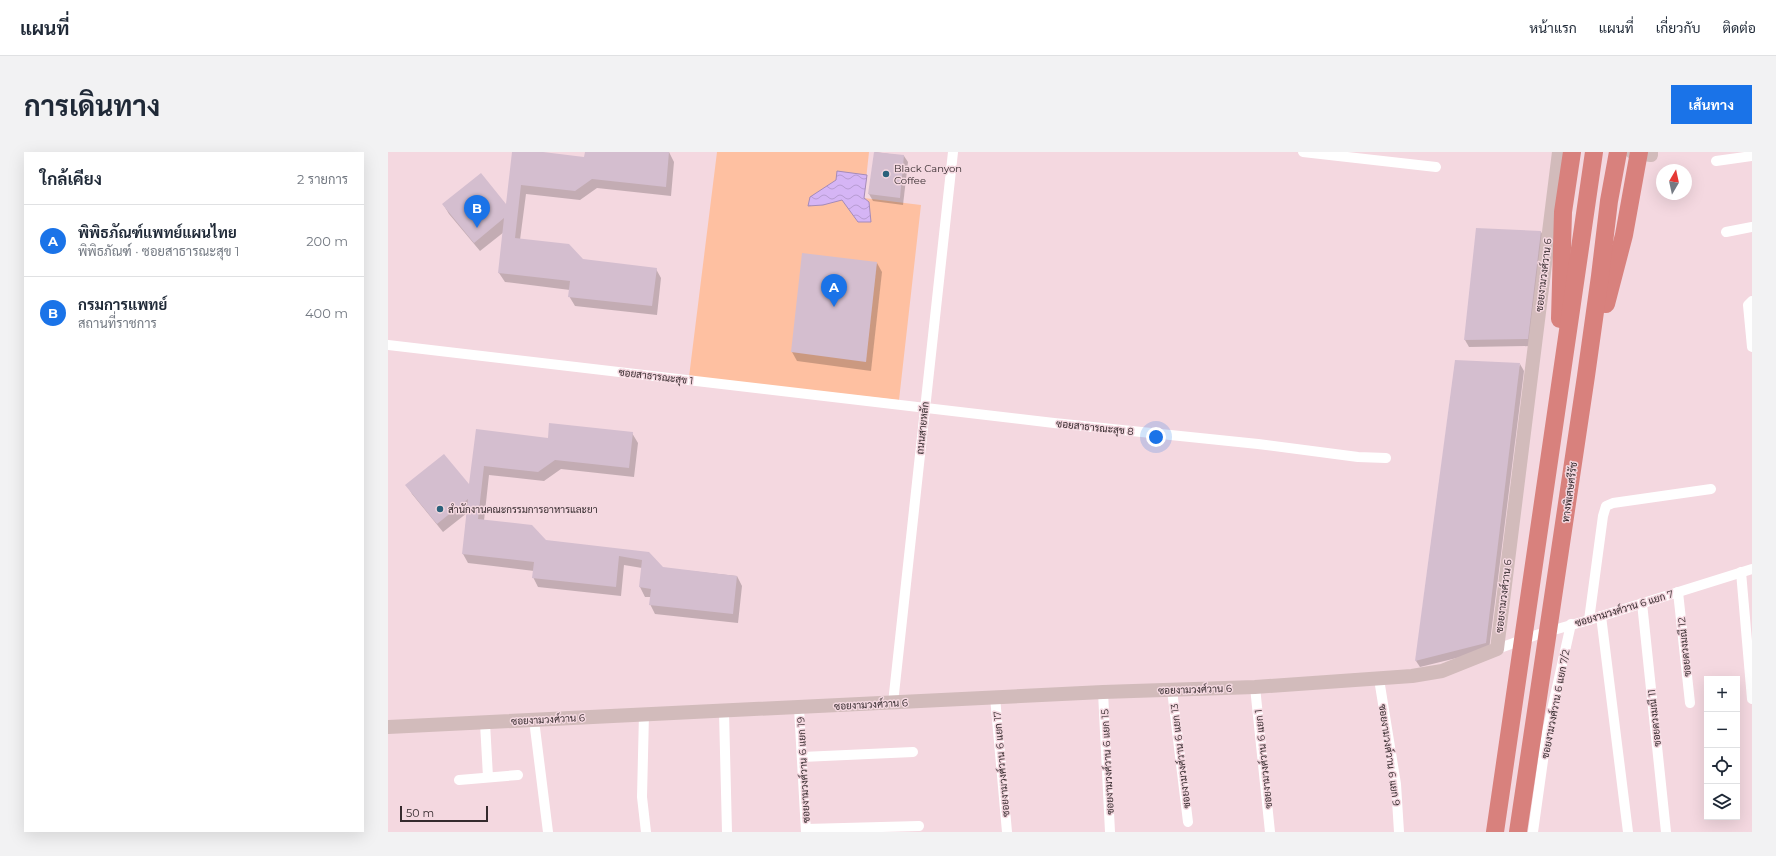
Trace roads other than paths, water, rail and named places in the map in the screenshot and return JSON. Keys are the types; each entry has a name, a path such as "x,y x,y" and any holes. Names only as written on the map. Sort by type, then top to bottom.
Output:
{"highway":[{"path":"1561,378 1560,262 1563,212 1572,152"},
{"path":"1496,832 1514,692 1594,152"},
{"name":"ทางพิเศษศรีรัช","path":"1518,832 1586,376 1609,201 1618,152"},
{"path":"1586,376 1624,235 1639,152"}],"street":[{"name":"ถนนสายหลัก","path":"893,703 953,152"},
{"path":"1303,152 1436,167"},
{"name":"ซอยงามวงศ์วาน 6","path":"388,727 644,714 724,712 1103,692 1255,687 1429,674 1442,671 1497,649 1559,152"},
{"path":"1632,152 1651,155 1651,152"},
{"path":"1716,161 1752,156"},
{"path":"1726,232 1752,227"},
{"path":"1752,301 1748,305 1752,347"},
{"name":"ซอยสาธารณะสุข 1","path":"388,345 924,408"},
{"name":"ซอยสาธารณะสุข 8","path":"924,408 1265,445 1358,457 1386,458"},
{"path":"1590,620 1603,516 1606,506 1613,503 1711,489"},
{"name":"ซอยงามวงศ์วาน 6 แยก 7","path":"1497,649 1571,624 1590,620 1752,569"},
{"path":"1741,572 1752,699"},
{"name":"ซอยดวงมณี 12","path":"1678,592 1690,703"},
{"name":"ซอยดวงมณี 11","path":"1642,603 1666,832"},
{"path":"1601,616 1628,832"},
{"name":"ซอยงามวงศ์วาน 6 แยก 7/2","path":"1533,832 1547,732 1571,624"},
{"name":"ซอยงามวงศ์วาน 6 แยก 9","path":"1379,678 1396,784 1399,832"},
{"name":"ซอยงามวงศ์วาน 6 แยก 1","path":"1255,687 1270,832"},
{"name":"ซอยงามวงศ์วาน 6 แยก 13","path":"1172,690 1188,822"},
{"name":"ซอยงามวงศ์วาน 6 แยก 15","path":"1103,692 1110,832"},
{"name":"ซอยงามวงศ์วาน 6 แยก 17","path":"995,697 1007,832"},
{"name":"ซอยงามวงศ์วาน 6 แยก 19","path":"799,708 806,831"},
{"path":"724,712 727,832"},
{"path":"644,714 642,797 646,832"},
{"path":"534,720 548,832"},
{"path":"485,723 488,777"},
{"path":"802,757 913,752"},
{"path":"459,780 518,774"},
{"path":"806,831 919,826"}],"water":[{"path":"837,171 867,175 864,198 869,202 871,222 858,222 842,200 823,205 808,206 810,197 836,180"}],"place":[{"name":"Black Canyon Coffee","path":"886,174"},
{"name":"กรมการแพทย์","path":"477,228"},
{"name":"พิพิธภัณฑ์แพทย์แผนไทย","path":"834,307"},
{"name":"สำนักงานคณะกรรมการอาหารและยา","path":"440,509"}]}
